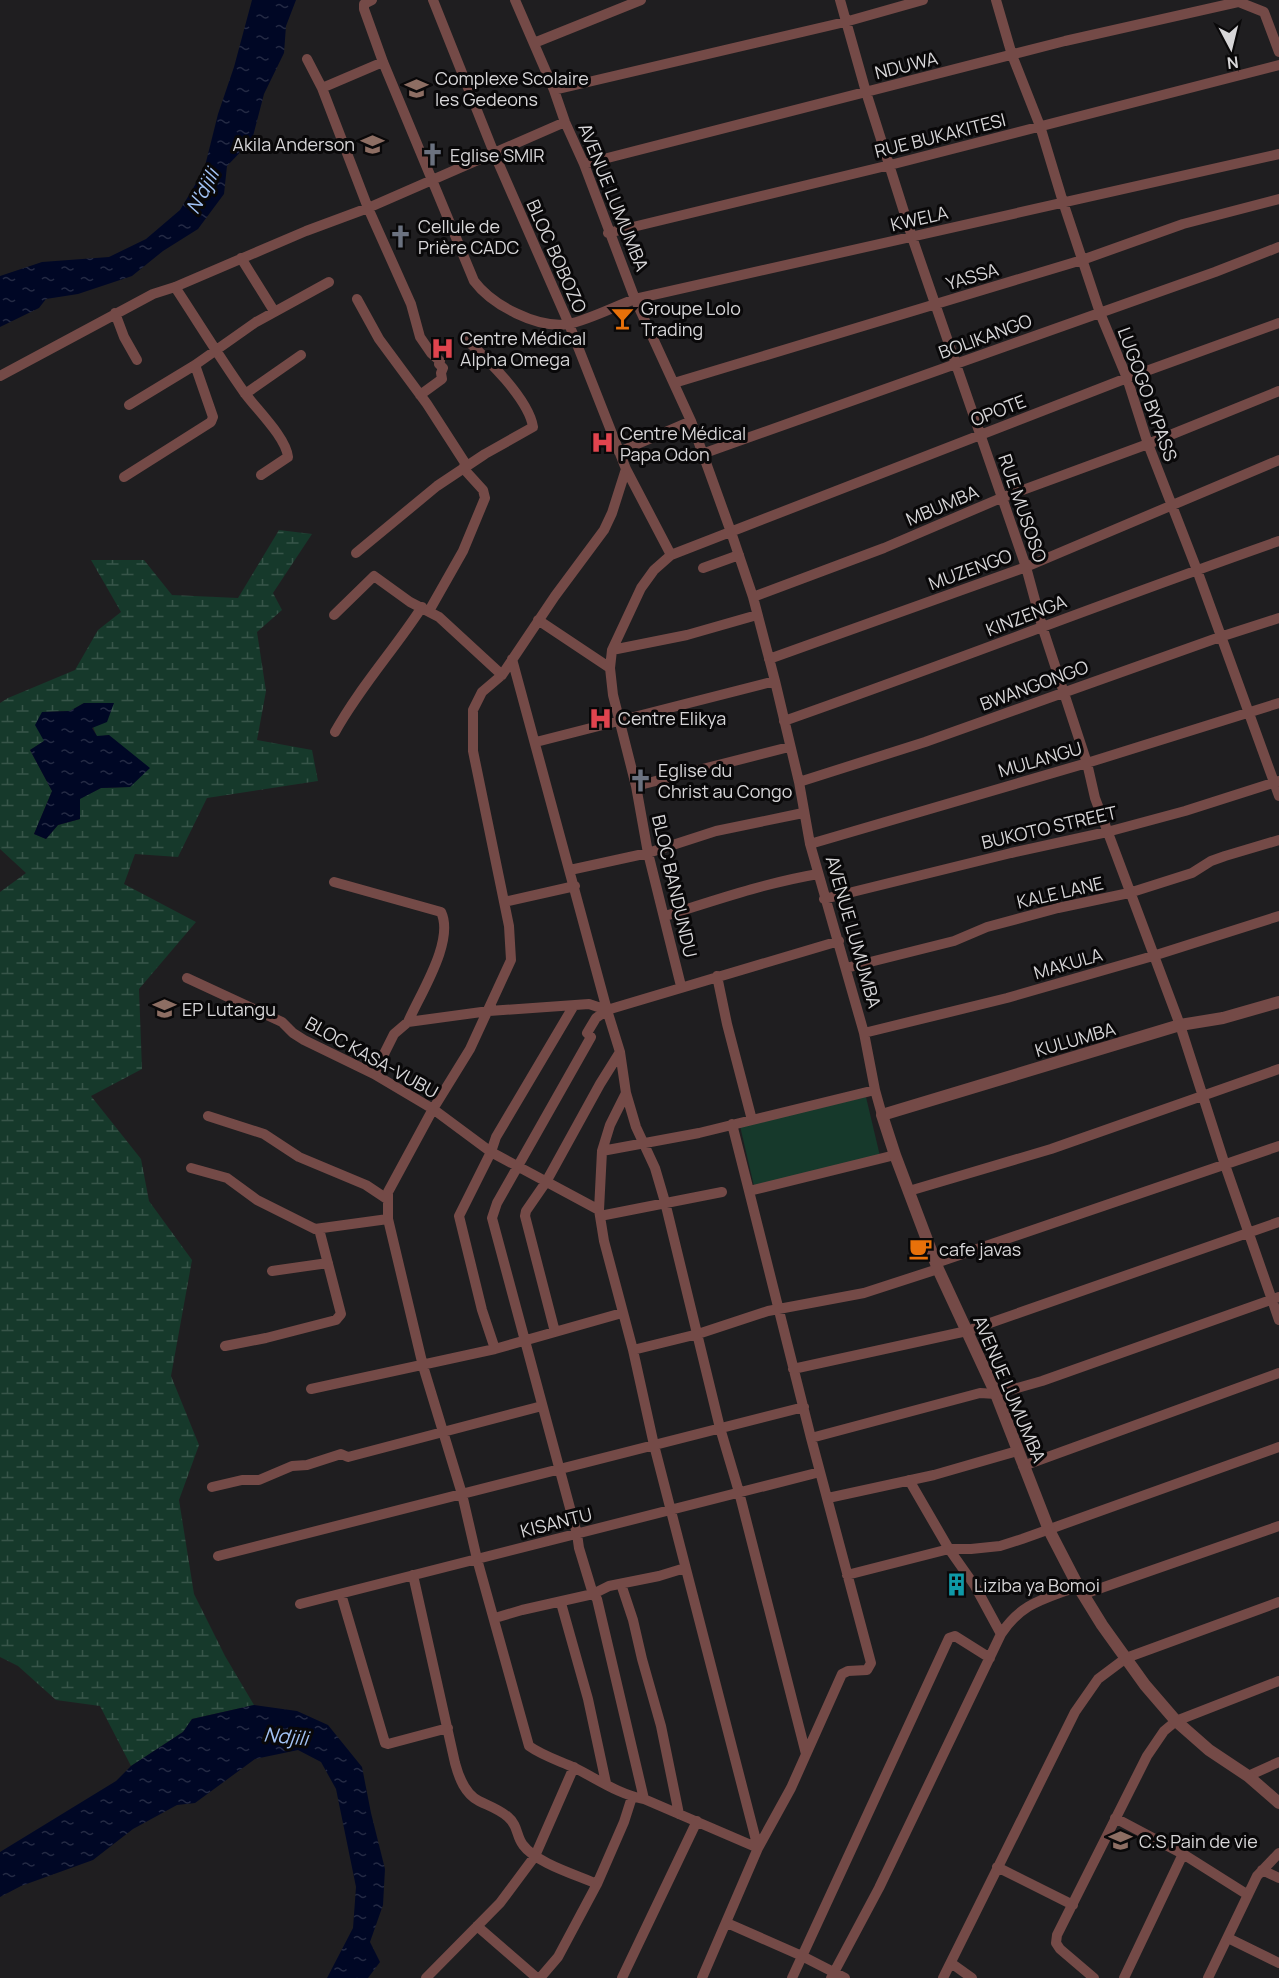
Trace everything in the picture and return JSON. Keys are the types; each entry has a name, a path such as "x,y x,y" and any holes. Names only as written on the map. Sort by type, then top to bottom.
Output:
{"street":[{"name":"BLOC BOBOZO","path":"433,0 494,153 569,324 626,469 671,555"},
{"name":"AVENUE LUMUMBA","path":"515,0 584,164 635,299 691,421 731,532 753,597 770,659 799,782 810,844 864,1033 882,1115 937,1266 996,1394 1048,1530 1102,1625 1145,1685 1176,1721 1209,1750 1248,1776 1279,1803"},
{"path":"534,43 641,0"},
{"name":"RUE MUSOSO","path":"840,0 866,92 912,237 1026,567 1042,626 1087,763 1095,798 1180,1025 1248,1233 1275,1298 1279,1320"},
{"path":"554,90 845,22 923,0"},
{"name":"LUGOGO BYPASS","path":"996,0 1012,55 1040,126 1100,313 1127,378 1148,444 1277,782 1279,796"},
{"path":"1236,1 1264,12 1275,25 1279,52"},
{"name":"NDUWA","path":"584,164 1065,41 1236,1"},
{"path":"368,2 364,9 383,62 474,281 492,299 514,313 551,324 569,324"},
{"path":"307,59 322,88 368,208 411,304 420,337 431,353 438,358 443,368 442,379 420,395"},
{"path":"322,88 383,62"},
{"name":"RUE BUKAKITESI","path":"609,233 890,165 1279,65"},
{"path":"0,376 153,294 368,208 565,122"},
{"name":"KWELA","path":"569,324 635,299 1279,154"},
{"name":"YASSA","path":"674,383 1082,260 1184,224 1279,200"},
{"name":"BOLIKANGO","path":"702,454 1279,247"},
{"path":"241,258 274,311"},
{"path":"129,405 195,365 215,349 274,311 329,282"},
{"path":"175,287 245,394 274,429 288,451 288,457 261,475"},
{"path":"335,732 363,686 425,609 463,552 485,498 483,490 465,467 420,395 379,339 357,299"},
{"path":"115,313 124,337 137,360"},
{"name":"OPOTE","path":"731,532 1127,378 1279,323"},
{"path":"356,553 437,486 533,427 521,402 505,380 466,339"},
{"path":"245,394 301,355"},
{"path":"124,477 211,422 213,417 195,365"},
{"name":"MBUMBA","path":"753,597 884,548 1001,498 1148,444 1279,391"},
{"path":"619,452 691,421"},
{"name":"MUZENGO","path":"770,659 1026,567 1279,460"},
{"path":"626,469 604,530 538,620 502,675 482,692 473,710 473,751 509,927 511,960 470,1049 433,1108 388,1192 388,1219 423,1366 462,1494 477,1559 529,1746 539,1753 638,1798 758,1848"},
{"name":"BLOC BANDUNDU","path":"681,986 648,853 636,786 613,695 610,668 612,650 641,588 654,570 671,555 731,532"},
{"name":"KINZENGA","path":"784,721 911,677 1042,626 1279,541"},
{"path":"703,568 739,555"},
{"path":"334,615 374,576 454,629 502,675"},
{"path":"612,650 687,635 757,615"},
{"name":"BWANGONGO","path":"799,782 925,742 1279,618"},
{"path":"538,620 610,668"},
{"path":"512,659 620,1052 626,1093 636,1127 655,1168 665,1202 720,1428 739,1492 806,1754"},
{"path":"536,742 775,681"},
{"name":"MULANGU","path":"810,844 1087,763 1279,703"},
{"path":"636,786 789,747"},
{"name":"BUKOTO STREET","path":"824,899 1011,852 1107,832 1185,811 1277,782"},
{"path":"570,870 648,853 716,831 803,813"},
{"name":"KALE LANE","path":"846,968 954,941 987,927 1038,913 1129,893 1191,873 1225,856 1279,840"},
{"path":"665,916 770,883 818,874"},
{"path":"334,882 441,912 444,919 437,964 418,997 408,1022 394,1034 374,1074"},
{"path":"504,902 575,886"},
{"name":"MAKULA","path":"864,1033 1007,998 1153,956 1279,916"},
{"path":"477,1926 538,1978 558,1957 597,1884 624,1822 638,1798 619,1688 597,1599 593,1594 579,1548 492,1218 497,1203 591,1037 587,1033 596,1018 607,1010 681,986 839,941"},
{"path":"717,976 752,1120"},
{"name":"BLOC KASA-VUBU","path":"187,978 282,1022 292,1033 304,1040 374,1074 433,1108 491,1152 600,1213"},
{"name":"KULUMBA","path":"882,1115 1180,1025 1224,1018 1279,1002"},
{"path":"408,1022 489,1011 573,1007 590,1004 607,1010"},
{"path":"495,1349 482,1310 459,1216 500,1130 573,1007"},
{"path":"555,1332 525,1216 528,1207 546,1182 620,1052"},
{"path":"909,1191 1051,1149 1279,1069"},
{"path":"602,1151 699,1133 875,1090"},
{"path":"626,1093 610,1125 602,1151 600,1213 604,1241 633,1350 685,1568 758,1848"},
{"path":"208,1116 264,1134 299,1157 366,1185 380,1192 387,1199"},
{"path":"702,1978 758,1848 778,1813 842,1674 848,1671 867,1670 871,1663 793,1369 732,1124"},
{"path":"633,1350 698,1334 778,1309 864,1293 1279,1146"},
{"path":"749,1191 895,1155"},
{"path":"191,1168 228,1178 257,1200 304,1225 319,1229 388,1219"},
{"path":"600,1213 722,1192"},
{"path":"793,1369 968,1331 1279,1222"},
{"path":"225,1346 336,1320 340,1314 319,1229"},
{"path":"272,1271 328,1263"},
{"path":"811,1438 980,1393 996,1394 1042,1382 1275,1298"},
{"path":"311,1389 495,1349 622,1313"},
{"path":"1023,1466 1279,1372"},
{"path":"212,1487 242,1480 259,1480 292,1466 307,1465 341,1454 348,1457 542,1406"},
{"path":"218,1556 804,1407"},
{"path":"848,1575 949,1549 1000,1546 1279,1448"},
{"path":"828,1498 909,1480 1017,1451"},
{"name":"KISANTU","path":"300,1604 820,1472"},
{"path":"909,1480 949,1549 975,1586 1001,1634"},
{"path":"832,1976 879,1888 1001,1634 1010,1621 1027,1606 1279,1526"},
{"path":"495,1618 522,1610 561,1603 593,1594 609,1586 685,1568"},
{"path":"413,1575 455,1763 459,1777 468,1793 479,1801 500,1810 511,1819 523,1845 535,1856 597,1884"},
{"path":"621,1584 661,1726 679,1814"},
{"path":"341,1594 385,1743 448,1728"},
{"path":"943,1978 1076,1712 1089,1690 1104,1673 1126,1658 1279,1602"},
{"path":"561,1603 588,1699 606,1783"},
{"path":"792,1978 949,1638 955,1636 990,1658"},
{"path":"1094,1978 1060,1949 1056,1943 1057,1935 1147,1756 1164,1731 1176,1721 1279,1681"},
{"path":"1248,1776 1279,1762"},
{"path":"426,1978 500,1903 535,1856 574,1767"},
{"path":"1115,1818 1183,1854 1248,1895"},
{"path":"622,1978 697,1821"},
{"path":"1208,1978 1262,1870 1279,1853"},
{"path":"1125,1978 1183,1854"},
{"path":"997,1868 1073,1905"},
{"path":"1262,1870 1279,1878"},
{"path":"727,1923 802,1956 832,1976 845,1978"},
{"path":"1228,1938 1279,1963"},
{"path":"951,1962 972,1978"}],"green space":[{"path":"279,530 312,534 273,593 282,610 257,632 266,691 257,740 312,750 318,781 207,798 178,857 135,854 124,884 196,922 139,989 142,1069 91,1096 141,1159 149,1201 192,1260 171,1376 199,1445 179,1500 194,1594 225,1656 254,1705 192,1719 183,1732 131,1766 100,1706 56,1700 18,1666 0,1657 0,892 26,873 0,849 0,703 75,670 98,630 121,612 91,560 144,560 172,595 238,598","holes":["84,703 97,737 109,735 130,787 101,788 79,799 80,819 58,825 46,839 34,834 52,791 30,750 44,741 42,712 70,711"]},
{"path":"866,1097 880,1156 754,1186 740,1126"}],"water":[{"name":"N'djili","path":"252,0 296,0 286,26 284,53 264,94 252,140 227,166 224,194 198,229 163,251 132,276 78,294 46,299 39,308 0,327 0,276 42,262 109,257 146,239 180,210 204,170"},
{"path":"84,703 114,703 107,722 92,728 97,736 109,735 150,768 130,787 101,788 80,799 80,819 58,825 46,839 34,834 52,791 30,750 44,741 35,725 42,712 70,711"},
{"name":"Ndjili","path":"254,1705 297,1711 328,1725 362,1767 385,1869 383,1905 370,1942 380,1962 368,1978 327,1978 353,1928 356,1887 336,1789 321,1762 298,1750 255,1759 195,1803 177,1805 133,1829 93,1860 21,1886 0,1897 0,1852 116,1781 131,1766 183,1732 192,1719"}],"place":[{"name":"Complexe Scolaire les Gedeons","path":"417,88"},
{"name":"Akila Anderson","path":"373,144"},
{"name":"Eglise SMIR","path":"432,155"},
{"name":"Cellule de Prière CADC","path":"400,236"},
{"name":"Groupe Lolo Trading","path":"623,318"},
{"name":"Centre Médical Alpha Omega","path":"442,348"},
{"name":"Centre Médical Papa Odon","path":"602,443"},
{"name":"Centre Elikya","path":"600,718"},
{"name":"Eglise du Christ au Congo","path":"640,780"},
{"name":"EP Lutangu","path":"164,1009"},
{"name":"cafe javas","path":"921,1249"},
{"name":"Liziba ya Bomoi","path":"956,1585"},
{"name":"C.S Pain de vie","path":"1121,1841"}]}
